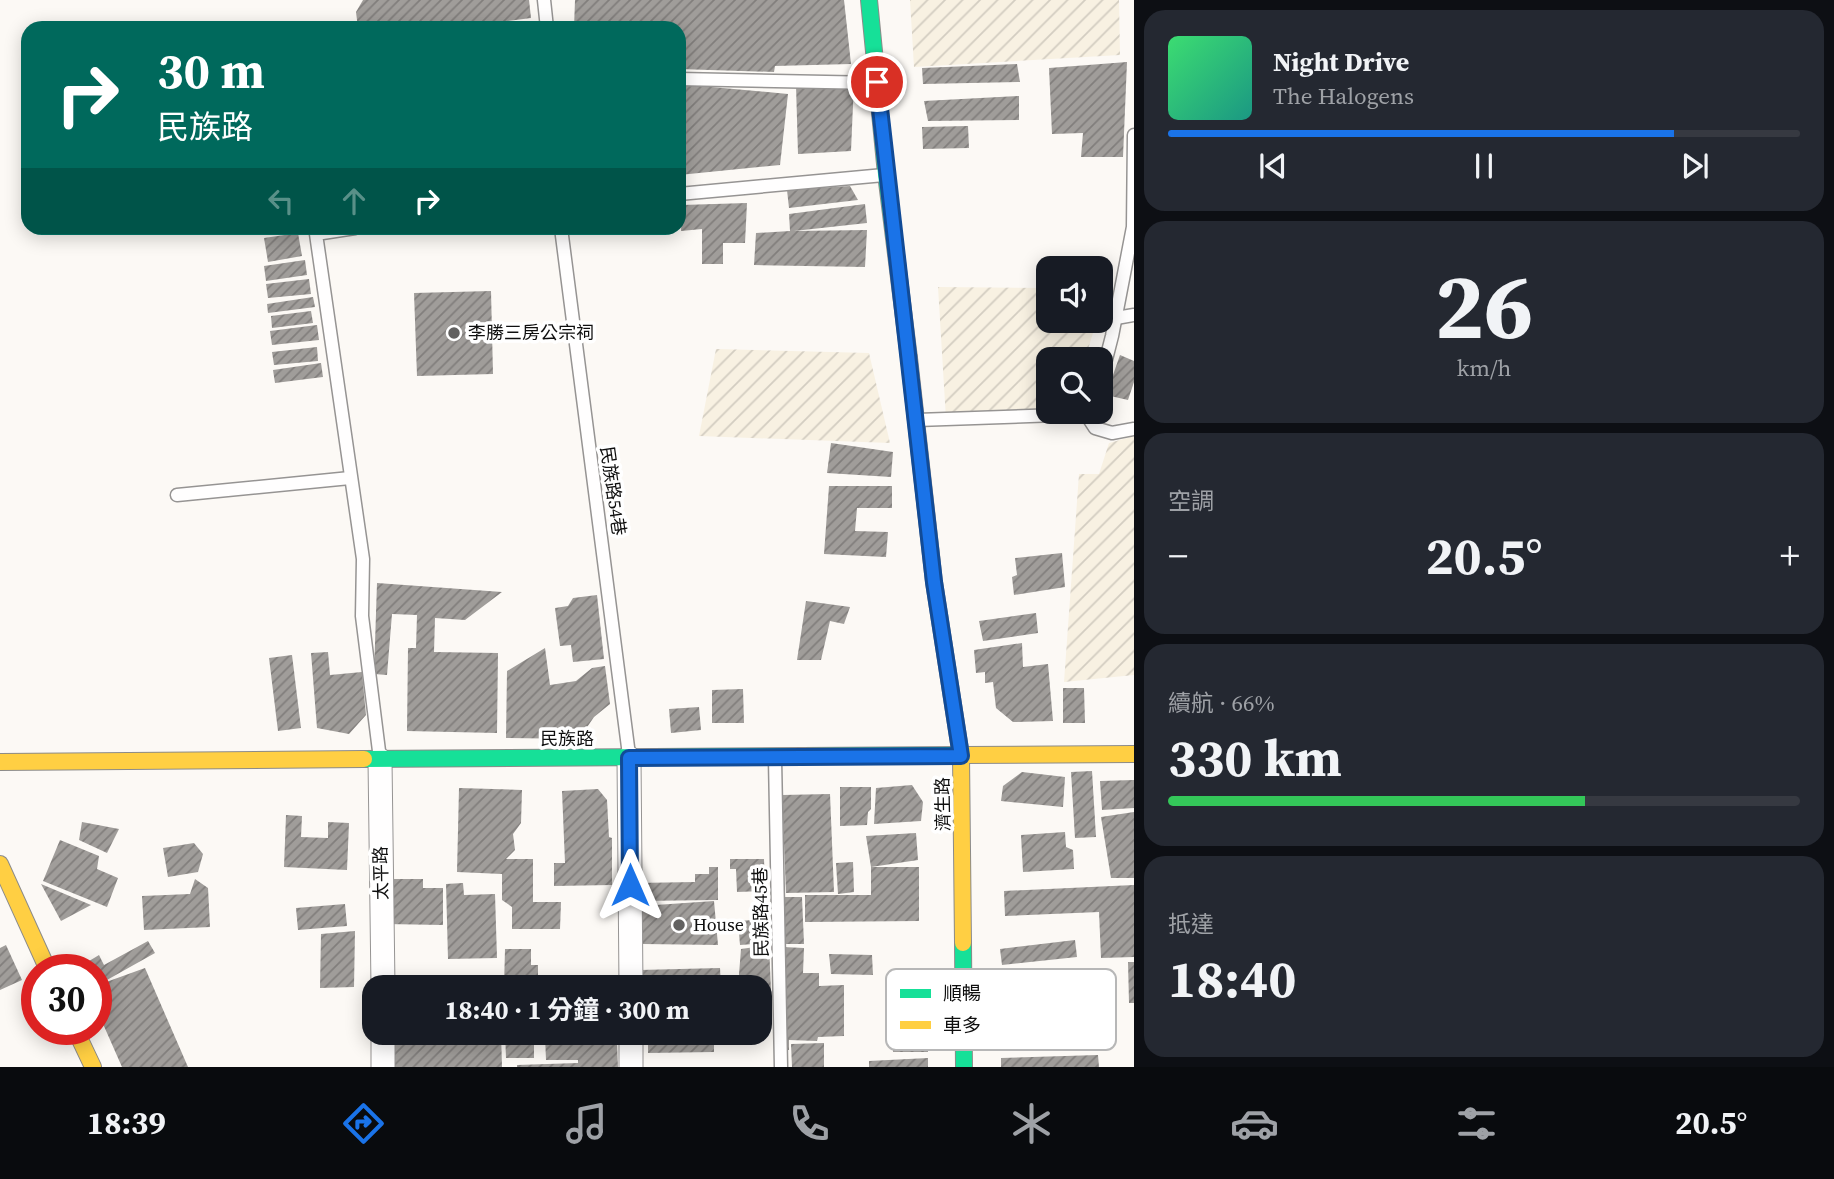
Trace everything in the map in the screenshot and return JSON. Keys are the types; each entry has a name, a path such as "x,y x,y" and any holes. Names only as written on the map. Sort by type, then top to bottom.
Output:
{"street":[{"name":"濟生路","path":"869,0 886,174 934,582 961,756 963,969"},
{"name":"民族路","path":"0,762 1134,754"},
{"path":"629,758 631,975"},
{"name":"太平路","path":"380,760 383,975"},
{"path":"0,864 41,954"},
{"path":"83,1045 93,1067"},
{"path":"383,1045 383,1067"},
{"path":"631,1045 631,1067"}],"lane":[{"path":"544,0 546,21"},
{"path":"686,79 877,82"},
{"path":"1109,347 1133,227 1134,135"},
{"path":"686,193 886,174"},
{"path":"316,235 363,559 362,615 380,760"},
{"name":"民族路54巷","path":"562,235 629,758"},
{"path":"1116,318 1134,315"},
{"path":"917,421 1036,416"},
{"path":"1092,424 1095,428 1112,433 1134,429"},
{"path":"177,495 350,478"},
{"name":"民族路45巷","path":"775,757 781,1067"}],"shaded area":[{"path":"910,0 1119,0 1120,55 914,67"},
{"path":"938,287 1036,288 1036,333 1093,333 1089,347 1036,347 1036,412 946,419"},
{"path":"716,349 869,353 890,443 699,436"},
{"path":"1134,436 1134,675 1064,682 1079,474 1099,474 1109,443"}],"building":[{"path":"363,0 529,0 531,18 508,21 357,21 356,12"},
{"path":"575,0 844,0 851,64 775,66 774,72 686,69 686,21 574,21"},
{"path":"1127,62 1123,157 1081,157 1083,133 1052,134 1049,68"},
{"path":"1017,64 1020,82 923,84 922,68"},
{"path":"854,82 851,151 798,154 796,85"},
{"path":"686,85 788,94 780,165 686,174"},
{"path":"1019,96 1019,120 928,121 924,101"},
{"path":"968,126 969,148 923,149 922,127"},
{"path":"850,186 858,200 789,208 787,190"},
{"path":"747,203 745,243 723,243 723,264 702,264 702,229 686,231 686,205"},
{"path":"865,204 867,223 794,231 867,230 865,267 754,265 756,233 790,231 789,214"},
{"path":"298,235 302,256 268,262 264,238"},
{"path":"305,260 307,275 266,281 264,266"},
{"path":"309,279 311,294 268,298 266,284"},
{"name":"李勝三房公宗祠","path":"491,291 493,374 417,376 414,293"},
{"path":"313,297 315,307 268,313 267,304"},
{"path":"311,311 313,323 272,328 271,316"},
{"path":"317,325 319,340 272,345 270,331"},
{"path":"317,347 318,361 274,365 272,352"},
{"path":"1120,355 1134,361 1134,382 1128,400 1113,397 1113,375"},
{"path":"321,363 323,377 275,383 273,370"},
{"path":"831,443 893,452 891,477 827,473"},
{"path":"829,486 892,486 892,508 857,508 855,531 888,532 886,557 824,554"},
{"path":"1062,553 1065,587 1014,595 1012,577 1017,575 1015,558"},
{"path":"377,583 502,592 465,620 435,618 434,652 498,653 497,733 407,731 408,648 416,648 417,615 392,614 387,675 374,674"},
{"path":"597,595 604,659 573,662 571,645 560,646 555,608 568,606 573,598"},
{"path":"806,601 850,607 844,624 830,621 821,660 797,660"},
{"path":"1036,613 1038,633 983,641 979,621"},
{"path":"1022,643 1023,667 1048,664 1053,721 1013,722 996,708 993,682 985,683 985,672 976,673 974,650"},
{"path":"545,648 550,685 576,681 592,668 605,666 610,704 594,717 579,739 506,738 507,671"},
{"path":"328,652 330,675 362,672 366,715 349,734 317,728 311,653"},
{"path":"292,655 301,728 278,731 269,658"},
{"path":"1063,688 1084,688 1085,723 1063,723"},
{"path":"743,689 744,723 712,723 712,690"},
{"path":"699,707 701,730 671,733 669,709"},
{"path":"1092,771 1096,837 1075,838 1071,772"},
{"path":"1022,772 1065,777 1063,807 1001,801 1003,786"},
{"path":"1134,780 1134,808 1102,810 1100,781"},
{"path":"912,785 923,802 921,821 874,824 876,788"},
{"path":"840,787 871,787 871,809 868,812 867,825 840,826"},
{"path":"459,788 522,790 521,823 513,834 515,850 506,859 533,859 533,902 561,902 560,929 512,929 512,907 502,900 502,874 457,872"},
{"path":"598,789 607,800 609,837 612,838 612,885 554,886 554,863 565,863 562,791"},
{"path":"830,794 834,892 786,893 782,795"},
{"path":"1134,812 1134,878 1111,878 1101,817"},
{"path":"286,815 302,816 301,837 328,838 328,822 349,823 347,870 284,867"},
{"path":"82,822 119,829 107,853 79,840"},
{"path":"1065,832 1066,847 1073,850 1074,869 1023,872 1021,835"},
{"path":"916,833 918,860 871,867 866,836"},
{"path":"60,840 99,856 97,869 118,878 107,907 43,881"},
{"path":"194,843 203,854 198,872 168,877 163,848"},
{"path":"730,859 764,859 765,891 737,892 736,869 730,869"},
{"path":"853,862 854,892 838,894 836,863"},
{"path":"709,867 718,867 718,900 638,901 637,883 695,882 695,874 709,874"},
{"path":"871,867 919,867 919,921 805,922 805,895 871,895"},
{"path":"195,879 208,888 210,927 144,930 142,896 190,894"},
{"path":"385,879 423,879 423,888 443,888 443,925 385,924"},
{"path":"463,883 464,895 495,894 497,958 448,959 446,884"},
{"path":"41,884 91,905 61,921"},
{"path":"1134,885 1134,957 1101,958 1099,912 1005,916 1004,891"},
{"path":"782,897 802,897 804,944 783,944"},
{"name":"House","path":"714,901 718,945 643,944 641,906"},
{"path":"345,904 347,926 298,930 296,908"},
{"path":"767,919 769,943 740,945 738,921"},
{"path":"355,931 354,987 320,988 321,934"},
{"path":"1075,940 1077,957 1002,965 1000,949"},
{"path":"148,941 155,953 112,977 112,961"},
{"path":"6,945 21,980 0,990 0,948"},
{"path":"769,945 770,975 739,975 741,949"},
{"path":"783,947 804,948 803,973 819,973 819,986 844,985 844,1036 818,1037 817,1041 789,1040 789,1050 781,1050"},
{"path":"505,949 531,949 531,965 538,965 538,975 504,975"},
{"path":"829,954 872,955 873,975 831,974"},
{"path":"1128,962 1134,962 1134,1003 1129,1003"},
{"path":"145,968 188,1067 122,1067 112,1044 112,980"},
{"path":"720,968 720,975 640,975 640,970"},
{"path":"824,1043 824,1067 792,1067 791,1044"},
{"path":"392,1045 501,1045 502,1067 393,1067"},
{"path":"506,1045 534,1045 534,1058 506,1058"},
{"path":"545,1045 617,1045 618,1067 517,1067 578,1063 578,1060 546,1060"},
{"path":"648,1045 714,1045 714,1052 648,1053"},
{"path":"893,1050 928,1050 928,1052"},
{"path":"1098,1055 1099,1067 1001,1067 1001,1058"},
{"path":"928,1058 928,1067 869,1067 869,1061"}],"traffic: fast":[{"path":"869,0 886,174 909,358"},
{"path":"364,759 963,755"},
{"path":"963,943 963,969"},
{"path":"964,1050 964,1067"}],"traffic: slow":[{"path":"909,358 934,582 961,756 963,943"},
{"path":"963,755 1134,754"},
{"path":"0,762 364,759"},
{"path":"0,864 41,954"},
{"path":"83,1045 93,1067"}],"place":[{"name":"李勝三房公宗祠","path":"454,333"},
{"name":"House","path":"679,925"}],"route":[{"path":"630,885 629,758 961,756 934,582 877,82"}]}
